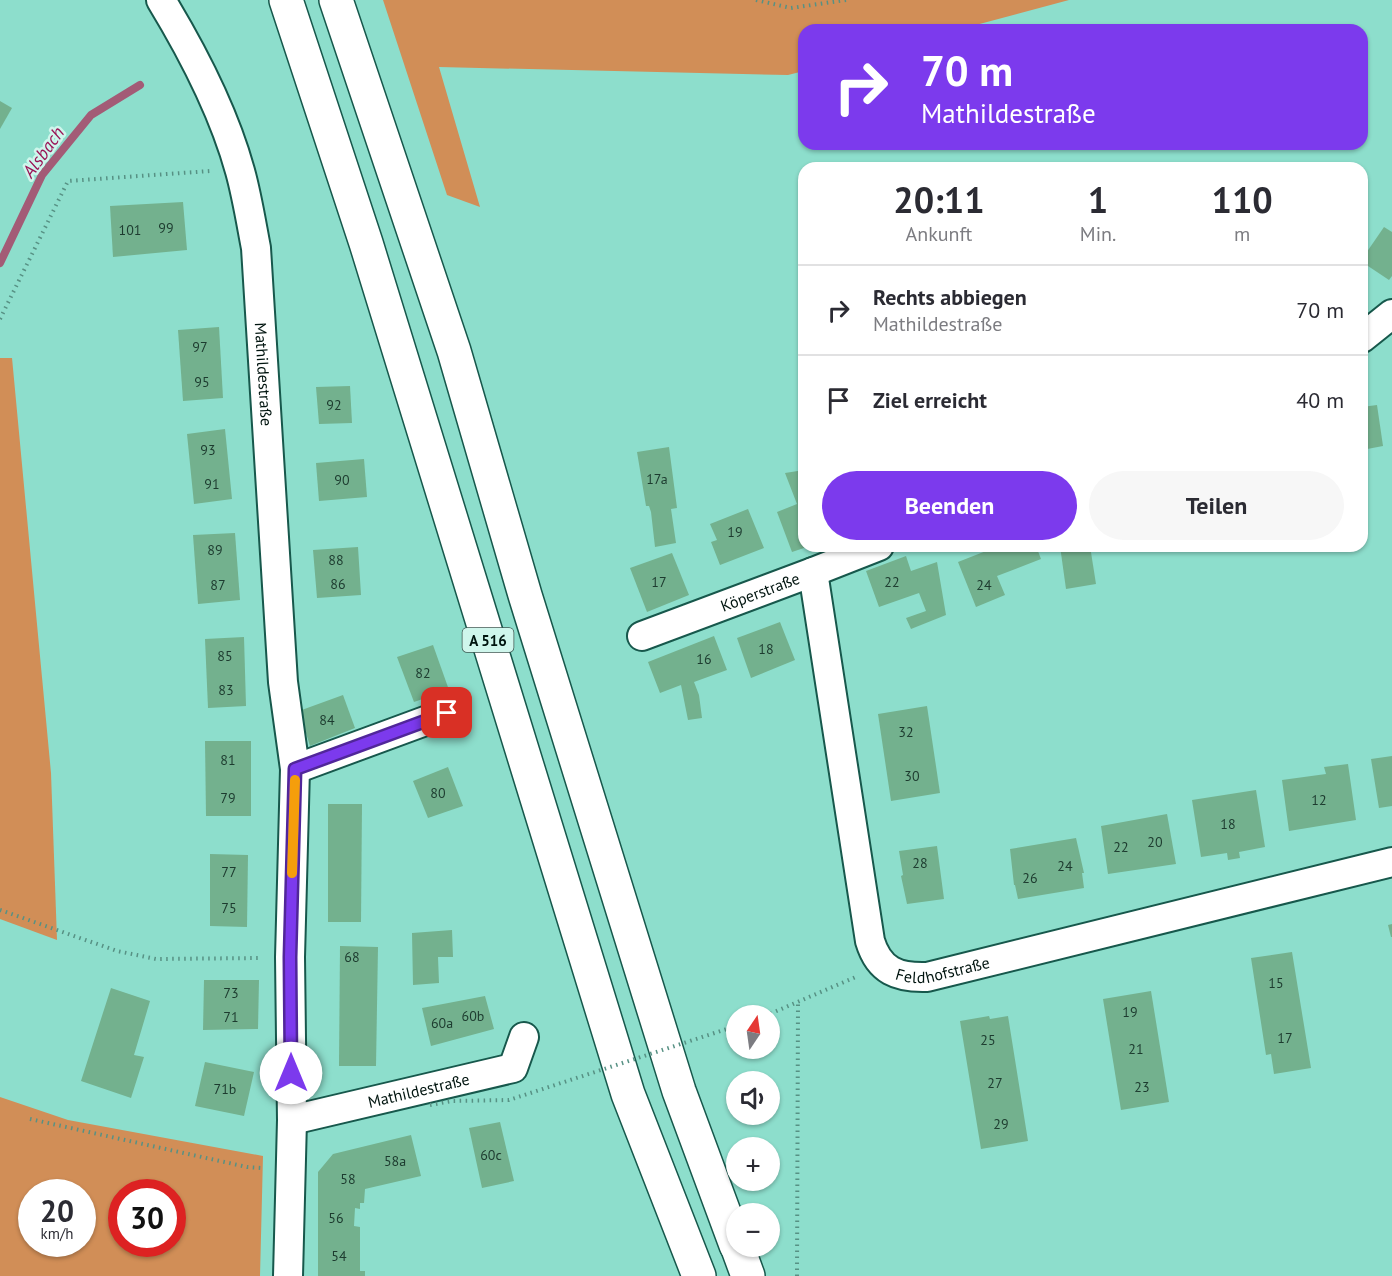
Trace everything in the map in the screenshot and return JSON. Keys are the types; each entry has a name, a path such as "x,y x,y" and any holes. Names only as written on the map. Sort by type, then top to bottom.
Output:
{"highway":[{"name":"A 516","path":"286,0 366,243 628,1094 699,1276"},
{"name":"A 516","path":"336,0 454,351 525,595 679,1091 726,1217"},
{"name":"A 516","path":"741,1257 748,1276"}],"street":[{"name":"Mathildestraße","path":"161,0 199,67 239,169 249,208 255,248 283,682 295,769 290,957 291,1120 288,1276"},
{"path":"1368,333 1392,314"},
{"name":"Köperstraße","path":"642,636 864,552"},
{"name":"Feldhofstraße","path":"813,572 870,941 876,955 897,975 912,978 927,977 1392,862"},
{"path":"295,769 447,713"},
{"name":"Mathildestraße","path":"291,1120 513,1068 524,1037"}],"path":[{"path":"756,0 791,8 846,0"},
{"path":"0,319 68,182 239,169"},
{"path":"0,910 117,951 156,959 290,957"},
{"path":"780,1010 884,965"},
{"path":"797,1276 798,1003"},
{"path":"430,1105 452,1101 509,1100 726,1029"},
{"path":"30,1119 247,1167 290,1169"}],"shaded area":[{"path":"383,0 1069,0 979,24 798,24 798,72 788,75 439,67 480,207 447,195"},
{"path":"0,358 12,358 51,773 57,940 0,919"},
{"path":"0,1097 68,1120 263,1156 260,1276 0,1276"}],"building":[{"path":"0,101 12,108 0,129"},
{"path":"183,202 187,250 113,257 110,206"},
{"path":"1384,227 1392,232 1392,276 1389,280 1368,266 1368,250"},
{"path":"219,327 223,398 183,401 178,330"},
{"path":"350,386 352,423 319,424 316,387"},
{"path":"1377,405 1383,446 1368,449 1368,406"},
{"path":"225,429 232,499 194,504 187,434"},
{"path":"669,447 677,508 671,509 676,543 655,547 651,512 649,506 646,506 637,452"},
{"path":"364,459 367,497 319,501 316,463"},
{"path":"798,471 798,550 792,552 777,512 797,504 785,473"},
{"path":"748,509 764,548 720,565 711,542 717,540 710,524"},
{"path":"235,533 240,600 198,604 193,535"},
{"path":"358,547 361,595 317,598 313,550"},
{"path":"983,552 1038,552 1041,559 997,576 1005,595 976,607 958,562"},
{"path":"1061,552 1091,552 1096,584 1066,589"},
{"path":"672,553 689,595 647,612 630,568"},
{"path":"906,556 911,571 937,562 946,615 911,629 906,618 926,611 919,593 879,607 866,571"},
{"path":"780,622 795,660 751,678 737,638"},
{"path":"714,636 727,670 694,682 699,695 702,718 688,720 681,685 660,693 648,662"},
{"path":"244,637 246,706 208,708 205,639"},
{"path":"433,645 449,690 414,702 397,657"},
{"path":"343,695 355,728 310,746 299,711"},
{"path":"927,706 940,793 891,801 878,714"},
{"path":"205,741 251,741 251,816 206,816"},
{"path":"1392,756 1392,806 1379,808 1371,759"},
{"path":"1348,764 1356,820 1289,831 1282,780 1326,774 1324,767"},
{"path":"448,767 463,806 428,818 413,781"},
{"path":"1256,790 1265,847 1239,852 1240,858 1228,860 1227,853 1201,857 1192,800"},
{"path":"328,804 362,804 361,922 328,922"},
{"path":"1167,814 1176,864 1108,874 1101,826"},
{"path":"1076,838 1084,873 1082,873 1084,888 1018,899 1010,849"},
{"path":"937,846 944,899 907,904 899,851"},
{"path":"210,854 248,855 247,927 210,926"},
{"path":"1392,924 1392,937 1391,937 1388,925"},
{"path":"452,930 453,957 438,957 439,983 413,985 412,933"},
{"path":"340,946 378,947 376,1066 339,1066"},
{"path":"1292,952 1311,1068 1274,1074 1271,1054 1266,1055 1251,958"},
{"path":"204,980 259,980 258,1029 203,1030"},
{"path":"111,988 150,1001 134,1055 144,1057 131,1098 81,1081"},
{"path":"1151,991 1169,1102 1121,1110 1103,999"},
{"path":"485,996 494,1029 431,1046 422,1008"},
{"path":"989,1016 990,1019 1008,1016 1028,1141 981,1149 960,1021"},
{"path":"205,1062 254,1072 244,1116 195,1106"},
{"path":"500,1122 514,1181 482,1188 469,1128"},
{"path":"411,1135 421,1176 365,1189 364,1203 360,1203 360,1209 355,1208 354,1226 360,1227 360,1271 365,1271 365,1276 318,1276 318,1172 333,1154"}],"waterway":[{"name":"Alsbach","path":"0,263 42,175 91,115 140,85"}],"slow traffic":[{"path":"292,873 295,780"}],"route":[{"path":"291,1073 290,957 295,769 447,713"}]}
